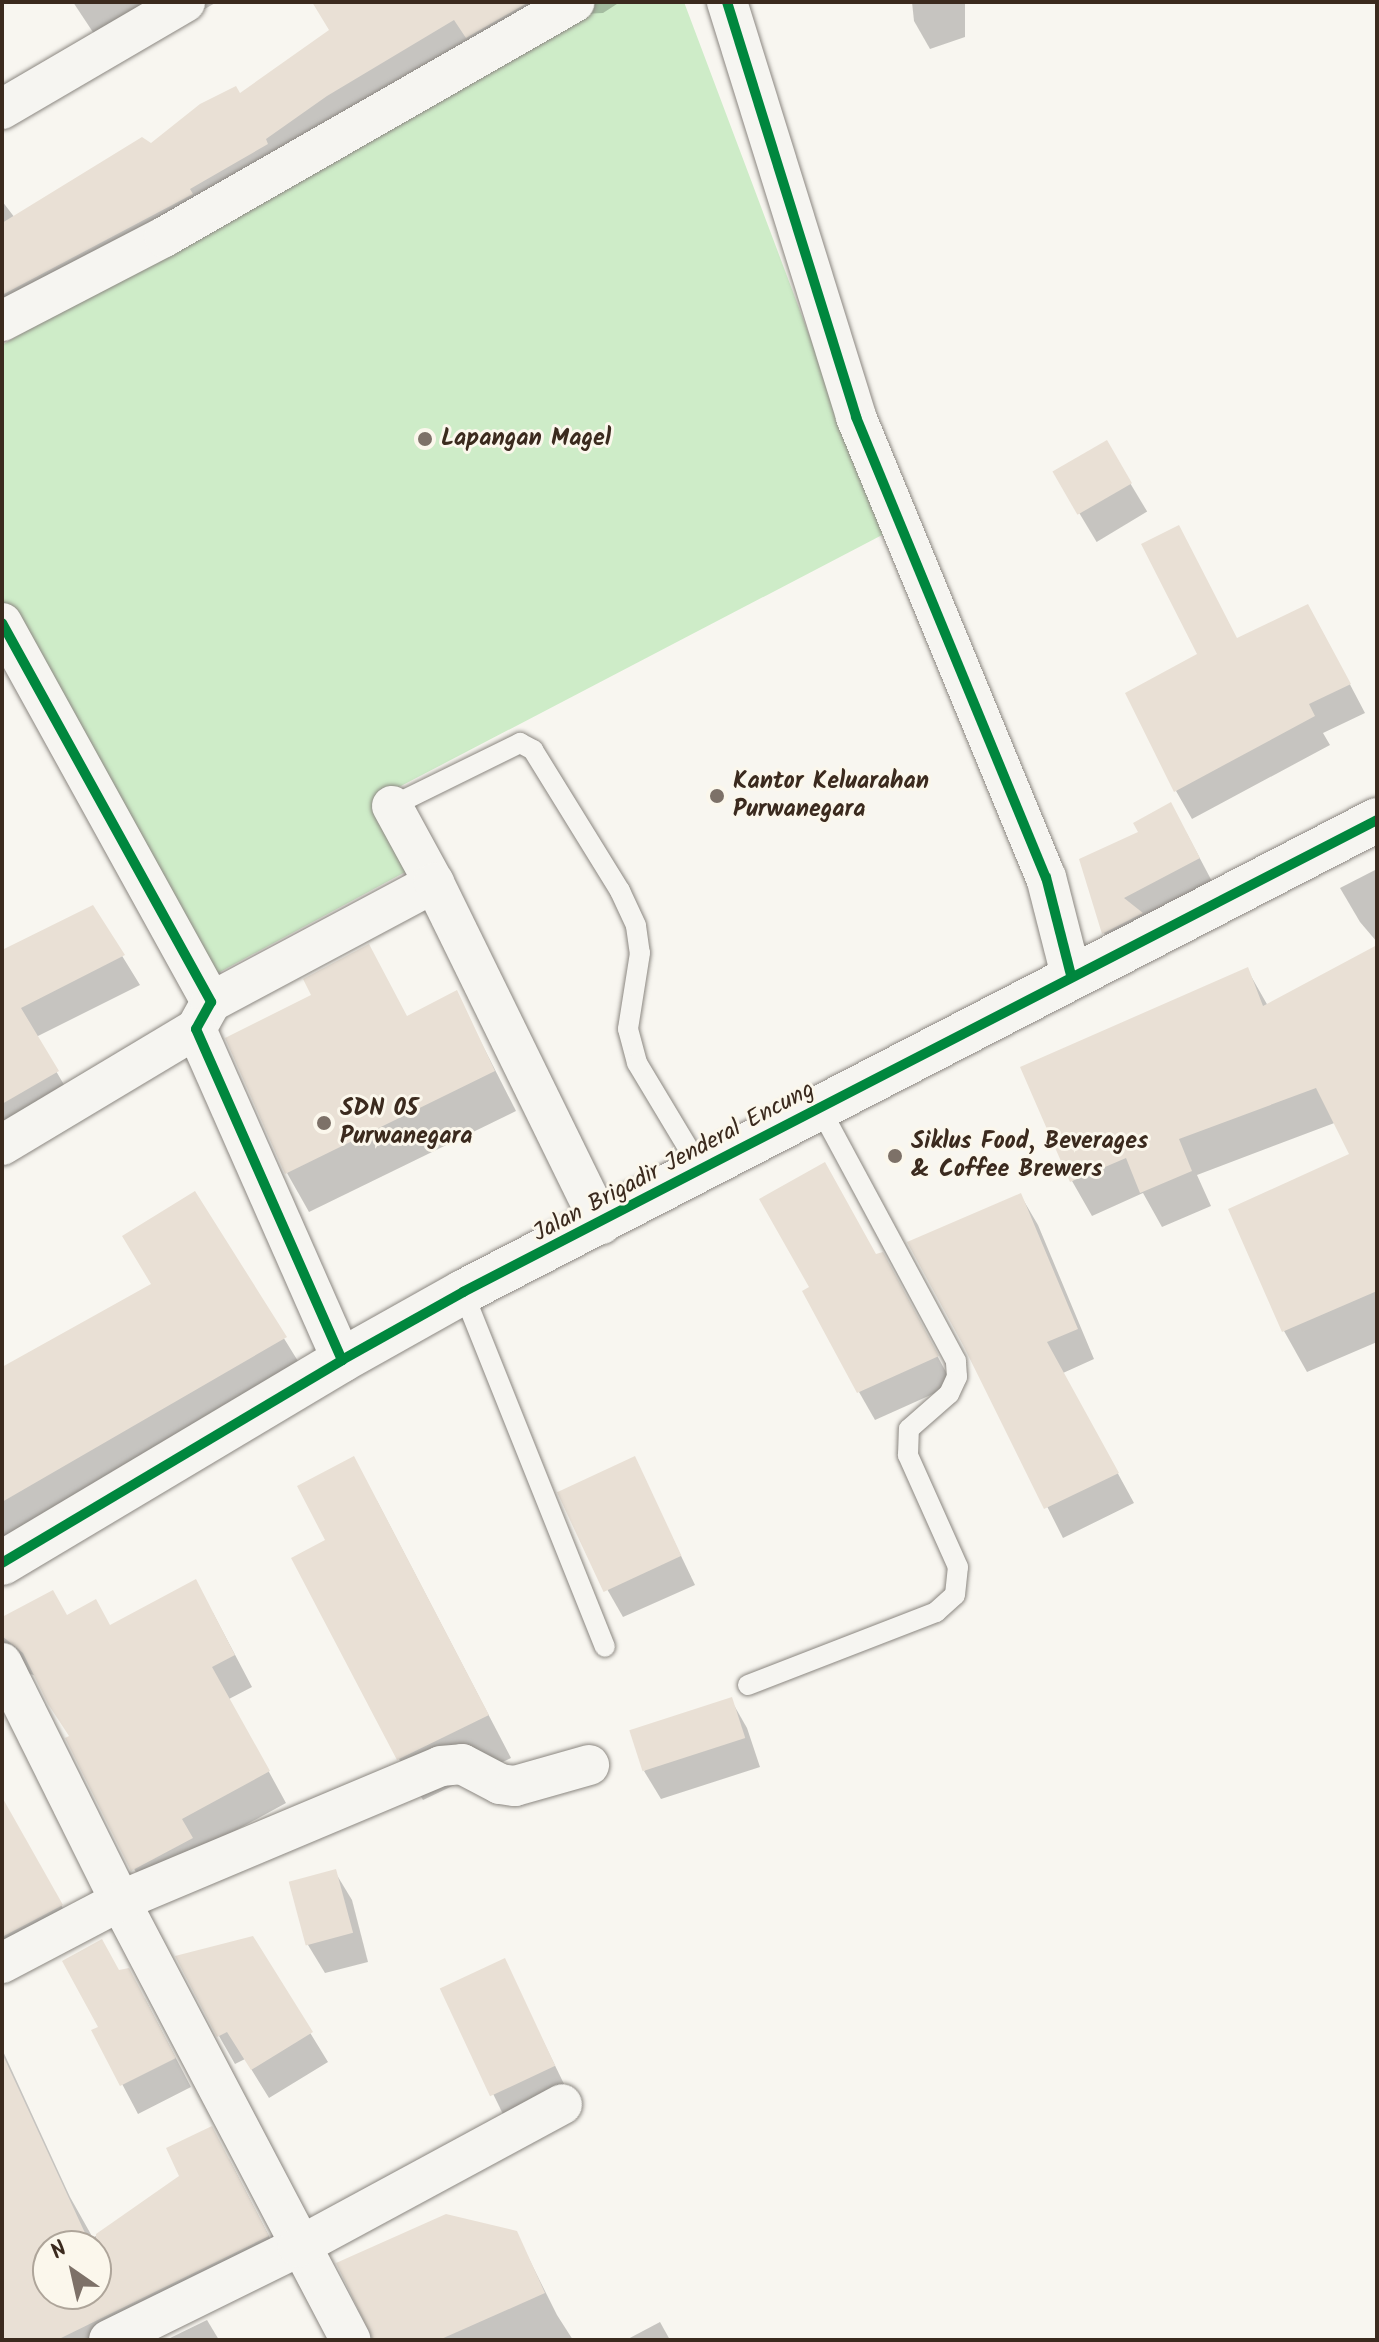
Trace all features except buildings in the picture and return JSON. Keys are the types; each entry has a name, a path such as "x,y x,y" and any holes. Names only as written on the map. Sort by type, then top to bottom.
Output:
{"street":[{"path":"2,109 185,2"},
{"path":"2,321 164,237 533,13 575,2"},
{"path":"727,2 856,417 1046,877 1071,975"},
{"path":"2,623 15,677 204,1016 342,1360"},
{"path":"392,806 434,883 601,1224"},
{"name":"Jalan Brigadir Jenderal Encung","path":"2,1563 342,1360 463,1292 601,1224 1071,975 1377,820"},
{"path":"2,1145 204,1016 434,883"},
{"path":"2,1663 120,1901 298,2247 350,2340"},
{"path":"2,1963 120,1901 441,1766 462,1764 500,1784 515,1786 589,1765"},
{"path":"109,2340 298,2247 562,2104"}],"lane":[{"path":"392,806 520,743 529,745 620,891 636,926 640,953 628,1029 637,1063 702,1171"},
{"path":"748,1685 936,1612 955,1595 958,1567 908,1455 909,1429 949,1394 957,1377 956,1361 820,1108"},
{"path":"463,1292 605,1647"}],"green space":[{"name":"Lapangan Magel","path":"594,2 684,2 884,534 376,799 409,870 207,979 2,634 2,345"}],"cycle path":[{"path":"727,2 856,417 1046,877 1071,975"},
{"path":"2,623 211,1002 196,1029 342,1360"},
{"path":"2,1563 342,1360 463,1292 1377,820"}],"place":[{"name":"Lapangan Magel","path":"425,439"},
{"name":"Kantor Keluarahan Purwanegara","path":"717,796"},
{"name":"SDN 05 Purwanegara","path":"324,1123"},
{"name":"Siklus Food, Beverages & Coffee Brewers","path":"895,1156"}]}
